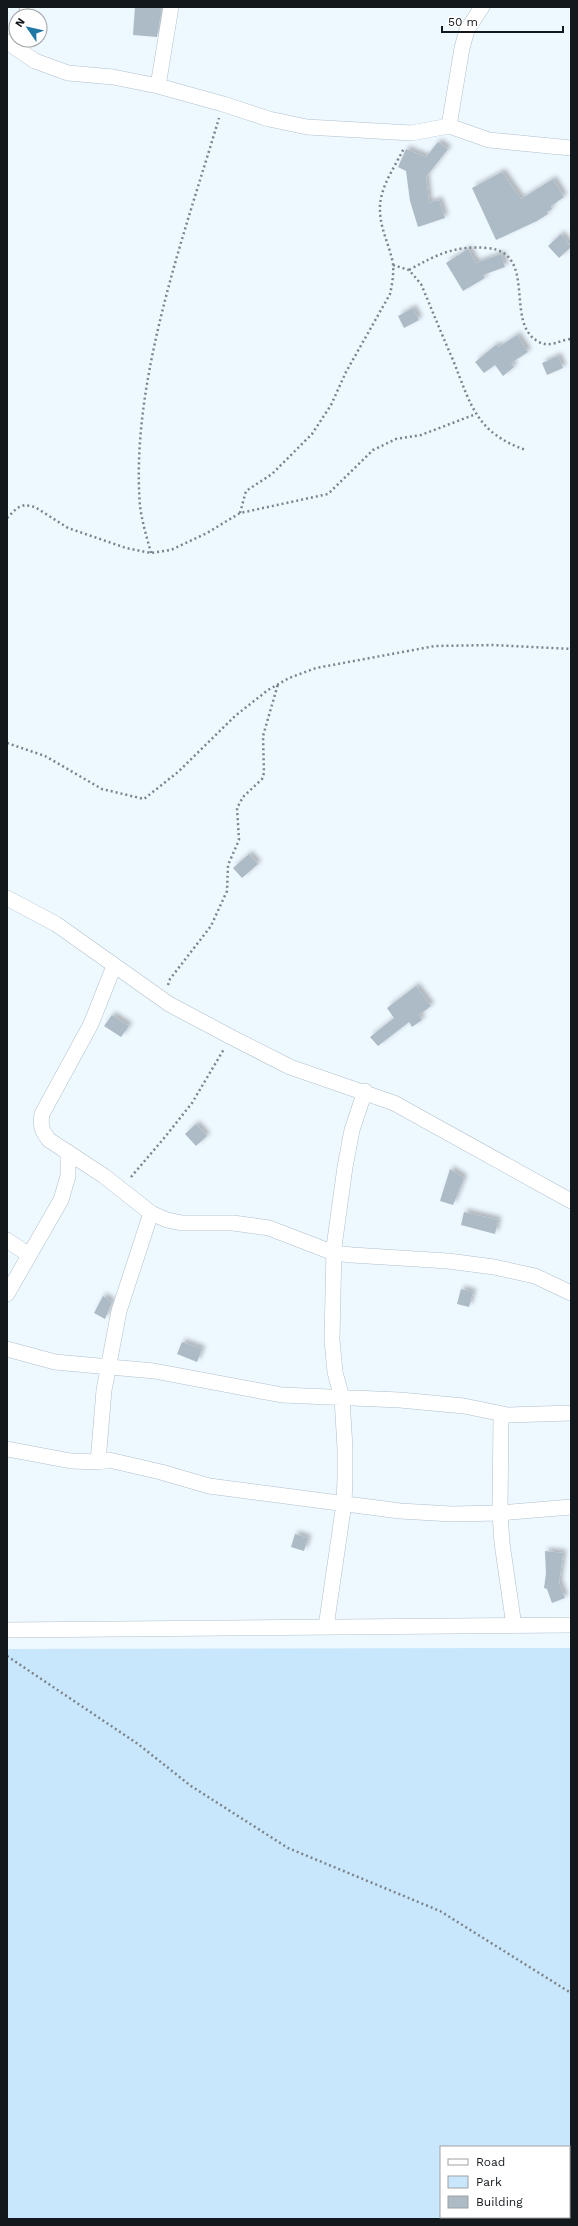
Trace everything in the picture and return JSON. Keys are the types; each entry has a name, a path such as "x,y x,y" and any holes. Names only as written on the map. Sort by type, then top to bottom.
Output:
{"street":[{"path":"158,86 171,7"},
{"path":"449,126 467,30 482,7"},
{"path":"21,48 36,61 68,73 113,77 158,86 223,104 269,119 307,127 411,133 449,126 489,140 571,148"},
{"path":"7,898 56,924 162,999 231,1037 290,1066 365,1091 422,1117 495,1161 571,1201"},
{"path":"114,966 91,1024 42,1114 40,1124 42,1132 49,1140 120,1189 150,1213 166,1220 182,1222 233,1223 269,1228 334,1253 448,1261 494,1267 535,1276 571,1292"},
{"path":"326,1627 344,1502 345,1448 342,1398 335,1372 332,1340 334,1253 345,1167 352,1130 365,1091"},
{"path":"7,1294 61,1200 68,1176 68,1152"},
{"path":"98,1462 102,1413 108,1368 119,1311 150,1213"},
{"path":"7,1240 29,1255"},
{"path":"7,1349 56,1362 162,1372 282,1395 400,1400 464,1406 501,1414 571,1413"},
{"path":"501,1414 500,1513 502,1544 514,1626"},
{"path":"7,1448 71,1461 98,1462 109,1460 209,1486 344,1502 400,1511 452,1514 500,1513 571,1507"},
{"path":"7,1630 571,1625"}],"path":[{"path":"151,553 140,508 139,460 150,375 166,297 223,104"},
{"path":"240,514 246,491 286,461 312,434 331,405 346,372 390,294 393,281 393,265 382,227 379,209 383,190 411,133"},
{"path":"409,270 438,254 457,248 498,249 511,259 519,287 526,330 535,340 547,345 571,339"},
{"path":"393,265 409,270 421,284 464,392 476,414 493,432 507,443 526,450"},
{"path":"7,518 17,508 25,505 35,507 68,528 126,548 151,553 171,550 207,533 240,514 328,494 373,450 396,439 420,435 476,414"},
{"path":"7,743 46,756 102,789 144,799 178,772 235,716 278,684 316,668 435,646 494,645 571,649"},
{"path":"162,999 170,979 211,926 228,891 228,865 239,840 237,808 241,799 262,779 264,773 263,736 278,684"},
{"path":"120,1189 192,1103 231,1037"},
{"path":"7,1656 138,1744 192,1786 288,1848 440,1911 571,1993"}],"green space":[{"path":"571,1648 571,2219 7,2219 7,1649"}],"building":[{"path":"135,7 162,7 157,37 133,35"},
{"path":"438,142 448,149 426,177 429,203 439,200 445,218 418,227 410,201 406,171 398,167 406,149 426,157"},
{"path":"502,172 521,199 553,179 564,197 551,206 552,209 547,212 548,214 537,221 496,240 472,188"},
{"path":"561,234 571,247 559,258 548,246"},
{"path":"468,249 476,263 501,254 505,267 483,275 485,278 463,291 446,263"},
{"path":"413,308 419,320 404,328 398,316"},
{"path":"517,335 528,352 511,363 514,367 503,376 495,365 484,373 475,362 496,345 499,347"},
{"path":"558,356 563,368 547,375 542,363"},
{"path":"249,854 258,864 242,878 233,868"},
{"path":"416,986 431,1006 419,1015 422,1020 412,1027 409,1022 378,1046 370,1037 394,1018 387,1008"},
{"path":"112,1015 129,1026 121,1037 104,1026"},
{"path":"196,1124 207,1136 196,1146 185,1134"},
{"path":"450,1169 464,1178 453,1205 440,1201"},
{"path":"464,1212 498,1220 495,1234 461,1225"},
{"path":"461,1289 473,1292 469,1307 457,1304"},
{"path":"103,1296 112,1302 105,1319 94,1313"},
{"path":"182,1342 202,1349 197,1362 177,1354"},
{"path":"295,1534 308,1538 304,1551 291,1547"},
{"path":"545,1551 563,1553 559,1583 565,1598 552,1603 547,1589 544,1588 546,1574"}]}
